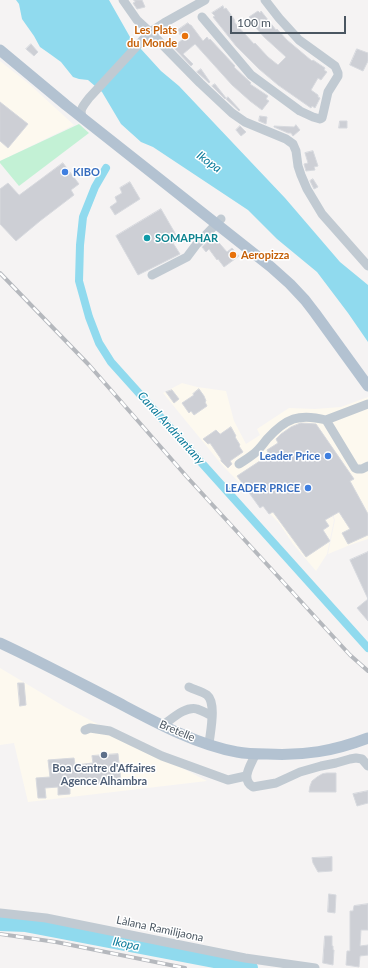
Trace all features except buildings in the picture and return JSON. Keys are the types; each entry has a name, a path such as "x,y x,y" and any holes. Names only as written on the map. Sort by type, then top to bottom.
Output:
{"main road":[{"path":"0,41 82,113 219,222 290,284 315,313 368,386"},
{"path":"0,50 66,105 82,113"},
{"path":"219,222 250,242 294,281 323,315 368,378"},
{"name":"Bretelle","path":"0,643 163,725 209,744 237,752 256,755 286,755 320,752 368,738"}],"street":[{"path":"123,0 148,35 174,56 232,113 245,122 286,139 293,144 301,175 307,189 322,214 368,266"},
{"path":"82,113 89,98 148,35 164,23 205,0"},
{"path":"202,17 251,76 300,111 320,119 322,118 328,92 338,76 335,66 299,40 265,0"},
{"path":"152,275 186,257 219,222"},
{"path":"239,464 256,452 278,428 291,420 298,417 308,416 326,420 368,404"},
{"path":"326,420 355,468 362,469 368,466"},
{"path":"189,687 207,695 210,698 212,716 209,744"},
{"path":"163,725 184,711 190,709 196,709 212,716"},
{"path":"85,730 90,728 110,731 162,756 228,780 246,776"},
{"path":"256,755 246,776 249,785 253,787 276,783 300,772 350,759 362,759 368,766"},
{"name":"Làlana Ramilijaona","path":"0,913 46,918 246,958 315,968"}],"shaded area":[{"path":"0,61 28,83 74,125 0,161"},
{"path":"182,383 197,387 226,391 234,421 246,444 260,435 257,429 289,408 315,409 341,407 368,397 368,539 328,554 335,520 328,502 353,487 326,502 334,520 327,554 316,571 293,544 279,523 222,465 163,393"},
{"path":"0,668 65,707 207,781 28,802 14,743 0,745"}],"green space":[{"path":"79,124 89,133 19,186 0,163 0,161"}],"water":[{"path":"16,0 109,0 130,37 161,71 179,86 285,198 340,262 368,285 368,342 317,272 277,239 248,210 153,147 141,142 121,124 102,92 88,80 73,77 61,62 40,47 22,19 19,4"}],"waterway":[{"name":"Canal Andriantany","path":"106,168 95,187 83,217 80,245 79,281 89,317 99,343 111,362 368,648"},
{"name":"Ikopa","path":"0,924 26,925 251,968"}],"railway":[{"path":"0,273 89,365 187,477 350,655 368,671"},
{"path":"0,934 56,942 185,968"}],"place":[{"name":"Les Plats du Monde","path":"185,36"},
{"name":"KIBO","path":"65,172"},
{"name":"SOMAPHAR","path":"147,238"},
{"name":"Aeropizza","path":"233,255"},
{"name":"Leader Price","path":"328,456"},
{"name":"LEADER PRICE","path":"308,488"},
{"name":"Boa Centre d'Affaires Agence Alhambra","path":"104,755"}]}
